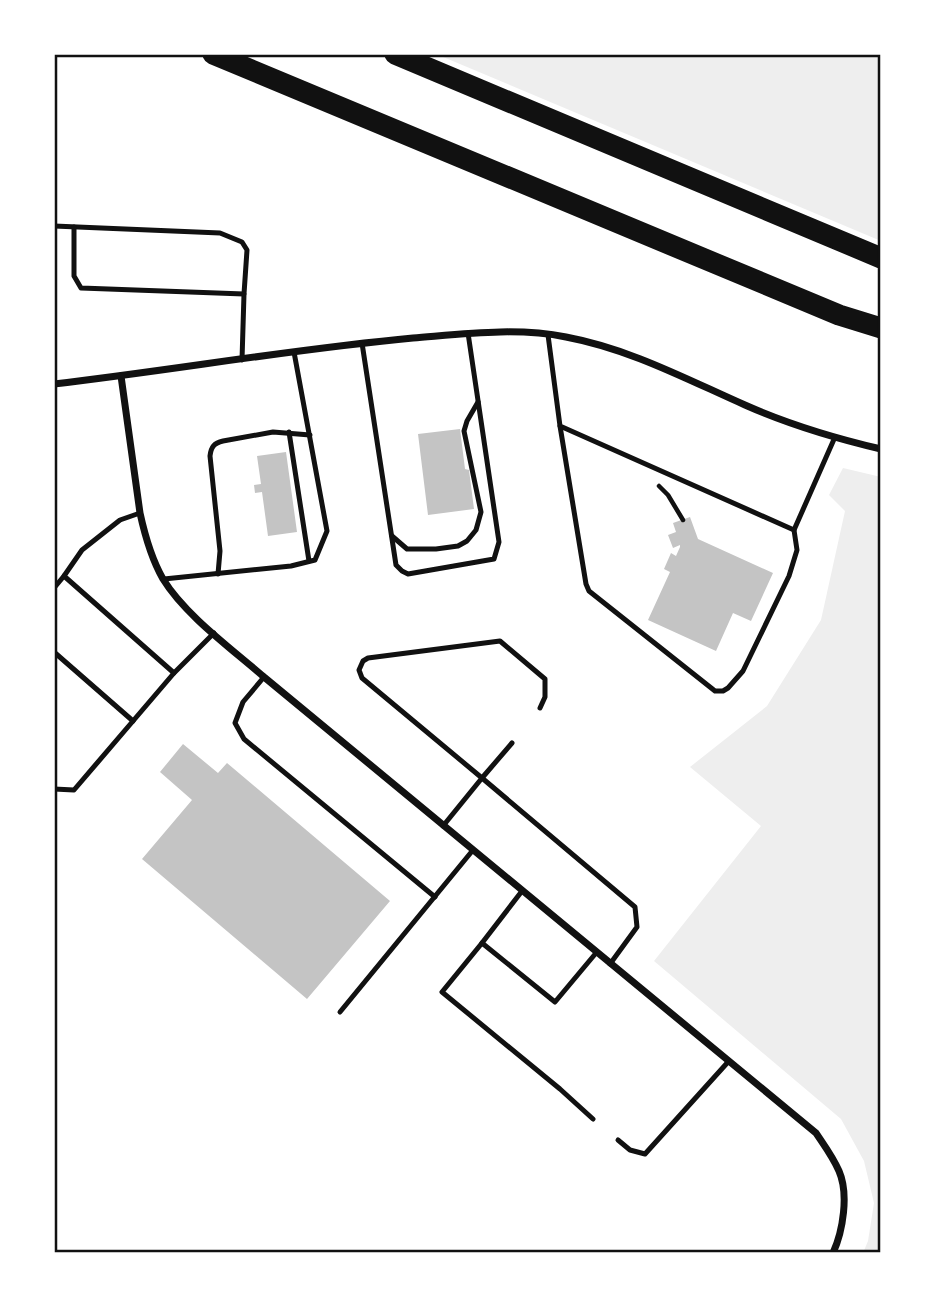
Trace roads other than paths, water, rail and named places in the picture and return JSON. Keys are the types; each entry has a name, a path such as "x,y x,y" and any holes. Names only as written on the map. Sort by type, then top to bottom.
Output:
{"highway":[{"path":"213,54 839,315 881,328"},
{"path":"395,54 881,258"}],"street":[{"path":"54,384 362,342 468,333 516,332 565,336 610,347 798,426 881,449"},
{"path":"121,376 140,513 150,551 164,579 189,610 264,677 816,1133 832,1155 841,1174 843,1218 833,1253"}],"lane":[{"path":"54,226 220,233 242,242 247,250 242,360"},
{"path":"74,227 74,276 80,288 244,294"},
{"path":"362,342 396,565 408,574 494,559 499,542 468,333"},
{"path":"548,335 560,426 589,591 715,691 728,688 743,671 789,576 797,550 794,530 835,437"},
{"path":"294,352 327,531 312,561"},
{"path":"392,536 407,549 436,550 458,546 467,541 476,530 481,512 464,431 478,402"},
{"path":"560,426 794,530"},
{"path":"218,574 220,551 210,456 212,447 223,441 273,432 310,435"},
{"path":"289,432 312,561"},
{"path":"54,588 82,550 120,520 140,513"},
{"path":"164,579 291,566 312,561"},
{"path":"64,576 174,673"},
{"path":"54,789 74,790 174,673 214,633"},
{"path":"540,708 545,697 545,679 500,641 368,658 363,661 359,670 362,678 635,907 637,927 610,964"},
{"path":"54,652 133,721"},
{"path":"264,677 243,702 235,723 244,739 435,897"},
{"path":"443,826 512,743"},
{"path":"340,1012 472,850"},
{"path":"523,891 442,992 593,1119"},
{"path":"482,943 555,1002 596,953"},
{"path":"618,1140 630,1150 645,1154 728,1062"}]}
